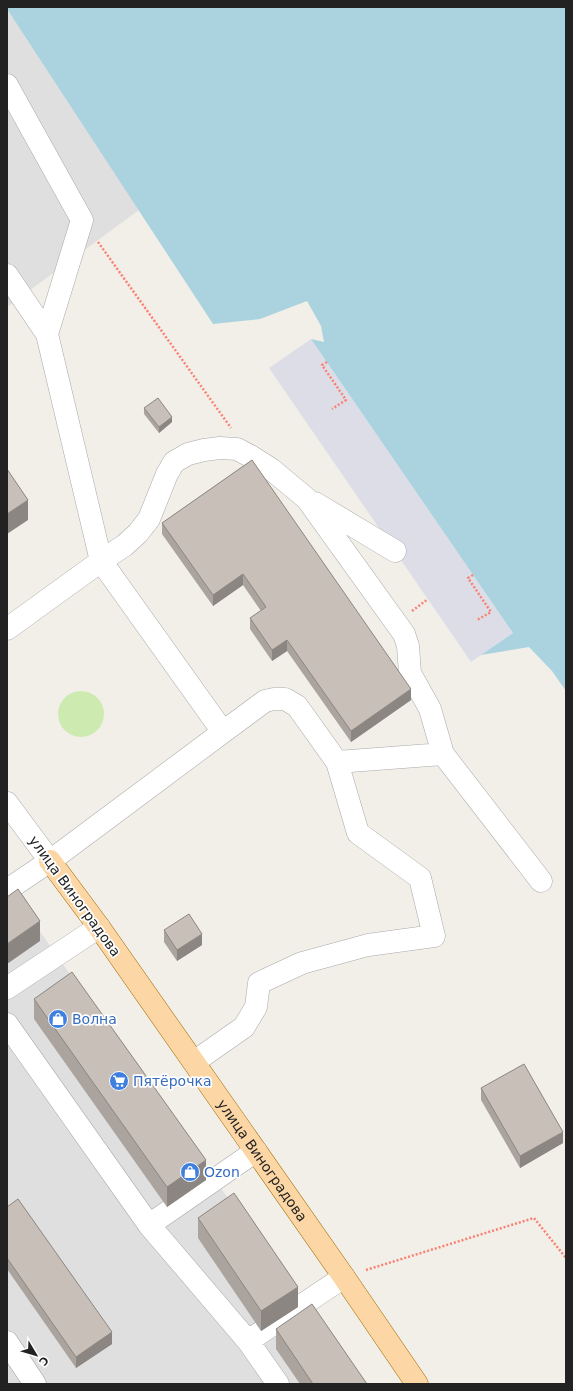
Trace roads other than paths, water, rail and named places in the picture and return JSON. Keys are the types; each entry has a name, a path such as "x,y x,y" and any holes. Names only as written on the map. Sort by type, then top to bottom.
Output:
{"main road":[{"name":"улица Виноградова","path":"50,861 99,927 194,1062 417,1384"}],"street":[{"path":"7,85 82,220 47,334"},
{"path":"7,275 47,334 101,561 223,732"},
{"path":"7,629 134,537 149,519 167,474 174,462 188,454 204,450 220,448 237,449 271,469 307,499 395,551"},
{"path":"307,499 404,634 408,646 410,673 430,708 443,754 541,881"},
{"path":"7,890 50,861 265,702 274,699 285,699 297,706 337,762 358,833 420,878 434,936 368,945 302,963 259,983 256,1007 244,1027 194,1062"},
{"path":"337,762 443,754"},
{"name":"улица Виноградова","path":"7,803 50,861"},
{"path":"7,988 99,927"},
{"path":"7,1024 149,1225 248,1341 278,1384"},
{"path":"149,1225 256,1151"},
{"path":"248,1341 344,1277"},
{"path":"7,1342 35,1384"}],"water":[{"path":"7,7 566,7 566,691 552,671 529,647 481,655 513,633 311,339 324,342 321,326 307,301 260,319 213,324"}],"place":[{"name":"Волна","path":"58,1019"},
{"name":"Пятёрочка","path":"119,1081"},
{"name":"Ozon","path":"190,1172"}]}
